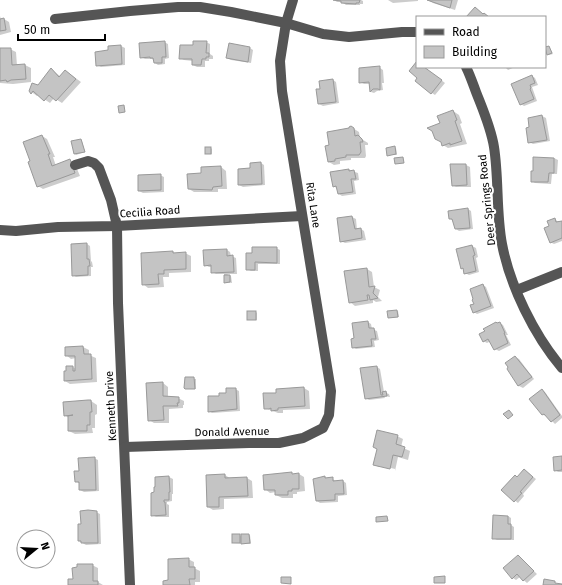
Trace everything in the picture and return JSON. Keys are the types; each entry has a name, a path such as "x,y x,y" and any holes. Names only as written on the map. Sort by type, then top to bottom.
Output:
{"street":[{"path":"129,0 130,11"},
{"name":"Rita Lane","path":"293,0 286,23 280,61 282,91 331,391 329,415"},
{"path":"55,19 130,11 200,7 286,23 323,34 349,37 416,32"},
{"name":"Deer Springs Road","path":"466,68 487,120 494,147 498,215 502,244 512,278 528,317 538,335 562,368"},
{"name":"Kenneth Drive","path":"74,165 88,161 94,162 99,168 111,200 117,226 118,303 130,585"},
{"name":"Cecilia Road","path":"0,230 16,231 58,227 117,226 302,216"},
{"path":"517,290 562,272"},
{"name":"Donald Avenue","path":"125,447 249,442 279,443 303,438 317,432 323,428 329,415"}],"building":[{"path":"333,0 360,0 359,3 356,4 341,3 341,1"},
{"path":"427,0 452,0 450,8"},
{"path":"475,7 488,16 467,16"},
{"path":"4,18 6,30 0,31 0,19"},
{"path":"165,41 166,57 162,57 162,63 154,63 153,58 150,57 140,58 139,43"},
{"path":"193,41 207,41 206,53 209,53 209,57 202,59 201,65 192,65 192,59 179,59 180,45 193,45"},
{"path":"229,43 250,47 248,62 226,58"},
{"path":"121,45 122,64 96,66 95,52 108,50 108,46"},
{"path":"549,46 552,53 547,55 546,47"},
{"path":"0,48 11,48 12,65 25,64 26,79 11,80 7,82 6,80 0,81"},
{"path":"416,62 416,68 425,68 442,80 431,94 415,81 417,78 409,71"},
{"path":"380,66 380,90 373,89 370,92 369,82 359,83 359,68"},
{"path":"51,68 59,77 65,70 76,79 56,101 49,95 44,101 33,91 31,94 29,91 32,83 38,85"},
{"path":"532,75 535,83 530,85 530,89 534,99 520,105 511,84"},
{"path":"333,79 336,102 318,104 316,89 320,89 319,81"},
{"path":"124,105 125,112 119,113 118,106"},
{"path":"453,110 462,141 442,146 441,142 435,139 432,131 427,128 440,123 437,116"},
{"path":"542,115 547,140 528,143 526,128 529,127 528,118"},
{"path":"351,126 354,128 355,136 358,135 362,139 363,142 360,142 361,152 359,155 346,155 346,157 328,162 325,146 329,145 327,132 349,128"},
{"path":"42,135 50,154 48,154 52,166 70,159 75,173 37,187 23,142"},
{"path":"81,139 85,152 74,154 71,141"},
{"path":"395,146 396,154 387,156 386,148"},
{"path":"205,147 211,147 211,154 205,154"},
{"path":"403,157 404,163 395,164 394,158"},
{"path":"533,157 554,158 554,173 549,173 548,182 531,182"},
{"path":"261,162 262,184 238,185 238,169 250,168 250,163"},
{"path":"450,164 466,164 467,185 452,186"},
{"path":"221,166 222,186 213,187 212,190 188,189 187,174 201,173 201,167"},
{"path":"349,169 349,171 354,170 356,179 351,179 353,192 338,194 336,186 333,187 330,172"},
{"path":"161,174 161,190 138,191 138,175"},
{"path":"468,208 470,228 455,229 452,219 449,219 448,211"},
{"path":"352,216 355,229 361,228 362,238 340,242 337,218"},
{"path":"555,218 556,222 562,221 562,238 550,243 544,228 549,226 547,221"},
{"path":"87,243 87,259 89,259 90,266 88,266 88,275 72,276 71,244"},
{"path":"472,245 475,255 473,256 476,271 464,274 463,268 461,269 456,249"},
{"path":"252,247 277,247 277,263 255,262 255,270 246,270 246,253 252,253"},
{"path":"227,249 227,256 233,255 234,272 211,273 211,265 204,266 203,250"},
{"path":"173,251 173,253 186,252 186,269 164,270 164,274 158,274 159,284 142,285 141,253"},
{"path":"367,268 369,287 375,286 373,293 378,298 370,300 369,295 367,295 368,300 349,303 344,271"},
{"path":"224,275 230,275 230,282 224,283"},
{"path":"483,284 491,306 473,313 470,305 474,304 470,289"},
{"path":"397,310 398,317 388,318 387,311"},
{"path":"247,311 256,311 256,320 247,320"},
{"path":"368,321 369,328 374,328 376,339 371,339 372,346 352,348 351,339 354,338 352,323"},
{"path":"496,322 500,322 508,343 494,350 488,339 483,342 479,334 485,331 483,329"},
{"path":"83,346 84,354 91,354 92,379 64,381 64,371 66,371 66,366 73,366 73,371 75,371 75,356 65,356 65,347"},
{"path":"515,356 532,377 518,386 507,369 508,367 505,363"},
{"path":"377,366 381,395 383,395 382,392 386,391 387,396 365,399 360,368"},
{"path":"185,377 194,377 195,389 184,388"},
{"path":"163,382 163,396 179,397 179,403 177,403 178,406 163,406 164,420 148,421 146,383"},
{"path":"304,387 305,406 278,408 278,410 271,411 271,408 264,409 263,393 276,393 276,389"},
{"path":"226,388 236,388 237,409 208,412 208,396 219,396 219,393 226,393"},
{"path":"542,389 560,415 551,422 544,414 542,415 529,399"},
{"path":"91,400 92,412 90,412 90,425 87,425 87,431 68,431 68,416 73,415 64,416 63,402"},
{"path":"509,410 513,415 508,419 503,414"},
{"path":"377,430 398,435 396,444 405,447 402,457 393,455 390,469 373,465 377,449 373,447"},
{"path":"562,456 562,470 554,471 553,457"},
{"path":"95,457 96,490 79,490 79,482 75,482 74,471 79,471 78,458"},
{"path":"524,469 533,477 520,492 522,493 514,502 501,490 515,475 517,477"},
{"path":"292,472 292,474 299,473 299,489 292,489 292,491 288,491 288,495 275,495 275,490 264,490 263,475"},
{"path":"225,474 225,478 247,477 248,496 219,497 219,507 207,507 206,475"},
{"path":"169,476 169,500 164,500 166,515 151,516 151,493 154,492 155,477"},
{"path":"325,476 325,478 333,477 333,481 343,480 344,494 335,494 335,500 316,501 313,479"},
{"path":"80,511 97,511 98,543 81,543 81,541 78,541 78,524 81,524"},
{"path":"493,515 508,516 508,524 511,524 511,539 492,539"},
{"path":"387,516 388,521 376,522 376,517"},
{"path":"232,534 240,534 240,543 232,543"},
{"path":"241,534 249,534 250,543 241,544"},
{"path":"518,555 534,571 523,581 517,574 512,579 503,568"},
{"path":"189,558 189,567 195,567 195,579 189,579 190,585 163,585 163,581 168,580 168,559"},
{"path":"77,564 93,564 93,581 98,581 98,585 68,585 68,579 73,579 72,568 77,567"},
{"path":"445,576 445,583 434,583 434,577"},
{"path":"281,577 291,577 291,584 281,583"},
{"path":"544,579 555,581 555,583 562,585 543,585"}]}
